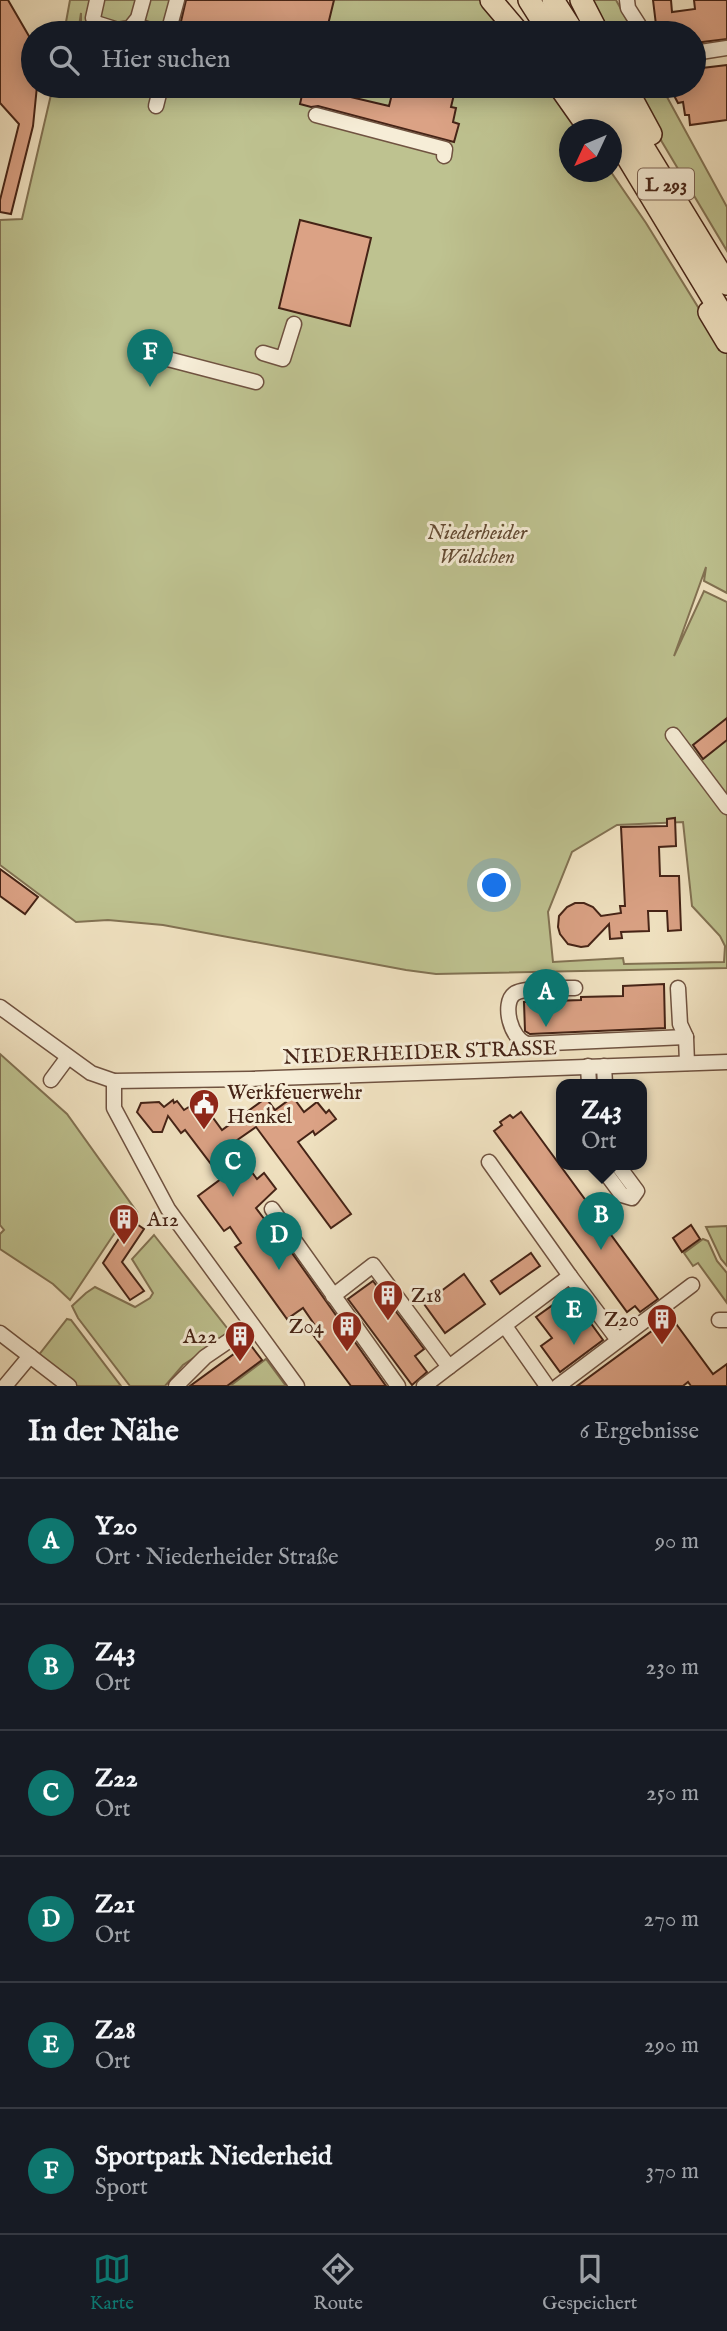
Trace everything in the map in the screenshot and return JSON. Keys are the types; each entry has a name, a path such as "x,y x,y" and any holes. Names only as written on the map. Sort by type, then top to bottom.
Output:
{"highway":[{"path":"491,0 509,21"},
{"path":"529,0 542,21"},
{"path":"553,0 566,21"},
{"path":"580,0 591,21"},
{"path":"567,98 582,119"},
{"name":"L 293","path":"590,98 604,119"},
{"name":"L 293","path":"613,98 726,283"},
{"path":"632,98 717,250 726,283"},
{"name":"L 293","path":"622,149 727,322"},
{"path":"622,176 727,342"}],"street":[{"path":"93,21 97,0"},
{"path":"136,21 143,0"},
{"path":"171,21 177,0"},
{"path":"627,0 628,8 636,21"},
{"path":"706,51 727,48"},
{"path":"156,106 158,98"},
{"path":"316,115 445,149 444,156"},
{"path":"263,353 284,359 294,324"},
{"path":"141,352 257,382"},
{"path":"673,735 727,807"},
{"path":"575,988 516,992 510,1001 510,1025 515,1036 528,1044 686,1037"},
{"path":"678,988 680,1024 686,1037 687,1063"},
{"path":"0,1007 98,1077 114,1081 114,1108 168,1209 297,1386"},
{"path":"51,1080 68,1056"},
{"name":"NIEDERHEIDER STRASSE","path":"114,1081 250,1079 727,1062"},
{"path":"588,1066 589,1079"},
{"path":"604,1066 605,1079"},
{"path":"489,1161 618,1339"},
{"path":"603,1170 622,1195 632,1198 637,1191 621,1170"},
{"path":"272,1209 398,1386"},
{"path":"333,1296 373,1265 449,1367"},
{"path":"424,1386 570,1276"},
{"path":"558,1386 692,1285"},
{"path":"176,1386 205,1357 252,1325"},
{"path":"505,1326 547,1386"},
{"path":"0,1333 69,1386"},
{"path":"5,1386 30,1356"}],"green space":[{"path":"70,0 482,0 499,21 81,21 81,13 80,21 66,21"},
{"path":"589,0 616,0 627,21 599,21"},
{"name":"Niederheider Wäldchen","path":"50,98 559,98 575,119 559,119 559,182 618,182 727,354 727,593 704,581 706,567 674,656 704,591 727,602 727,968 436,974 406,970 163,925 108,920 76,922 0,865 0,220 22,219","holes":["683,822 692,906 720,936 725,946 724,962 624,964 623,958 553,962 548,912 572,852 617,825"]},
{"path":"638,98 668,98 727,207 727,251"},
{"path":"0,1054 67,1114 137,1212 126,1218 118,1228 70,1300 53,1284 0,1249 0,1234 4,1230 0,1225"},
{"path":"727,1226 727,1266 706,1227"},
{"path":"154,1235 231,1333 183,1365 165,1386 130,1386 78,1318 72,1306 95,1287 135,1307 150,1298 153,1293 132,1259"},
{"path":"703,1239 708,1241 717,1261 727,1273 727,1303 698,1263 693,1266 684,1253"},
{"path":"67,1319 71,1320 121,1386 77,1386 38,1356"},
{"path":"266,1359 286,1386 230,1386"}],"building":[{"path":"0,0 8,0 21,22 21,98 36,98 33,126 11,214 0,212 0,200 19,124 0,103"},
{"path":"186,0 334,0 329,21 181,21"},
{"path":"653,0 671,0 672,12 695,9 694,0 727,0 727,39 706,42 706,21 656,21"},
{"path":"727,65 727,120 690,125 683,102 678,103 675,98 706,98 706,68"},
{"path":"301,98 355,98 389,106 391,98 453,98 451,107 456,108 453,122 459,124 454,142 318,106 300,104"},
{"path":"300,220 371,238 350,326 279,308"},
{"path":"727,718 727,740 703,759 693,745"},
{"path":"675,818 676,846 659,847 660,876 679,876 681,930 668,931 667,911 648,911 649,931 621,932 622,938 610,939 609,924 588,946 568,944 558,927 559,916 567,907 584,903 593,907 601,916 621,913 620,906 625,906 621,827 667,826 667,819"},
{"path":"0,869 38,897 25,914 0,896"},
{"path":"664,984 665,1028 530,1034 525,1031 524,1002 623,996 623,986"},
{"path":"293,1097 304,1112 317,1102 326,1113 329,1110 336,1119 315,1135 313,1131 298,1142 351,1214 331,1228 256,1127 233,1143 235,1146 211,1164 185,1130 181,1133 168,1116 162,1132 153,1132 137,1112 141,1103 159,1102 164,1107 173,1100 184,1110 200,1100 222,1130 266,1098 275,1110"},
{"path":"521,1112 556,1160 556,1170 563,1170 658,1299 640,1312 635,1306 627,1312 494,1131 502,1125 500,1122 510,1115 513,1118"},
{"path":"244,1162 257,1179 264,1173 276,1189 256,1208 268,1224 270,1222 386,1386 351,1386 308,1328 314,1324 303,1308 287,1319 235,1247 241,1243 230,1227 224,1231 198,1196"},
{"name":"A12","path":"131,1220 144,1229 122,1262 144,1291 130,1300 103,1263"},
{"path":"691,1225 700,1239 682,1252 673,1238"},
{"path":"531,1253 540,1266 500,1294 491,1281"},
{"path":"464,1274 485,1304 445,1333 424,1304"},
{"name":"Z18","path":"373,1281 424,1349 415,1356 427,1372 412,1385 348,1299"},
{"path":"557,1302 572,1323 584,1314 603,1340 560,1372 541,1346 552,1338 536,1317"},
{"name":"Z20","path":"671,1317 713,1374 727,1364 727,1386 691,1386 688,1382 683,1386 577,1386"},
{"name":"A22","path":"249,1343 262,1360 227,1386 190,1386"}],"place":[{"name":"Sportpark Niederheid","path":"150,387"},
{"name":"Y20","path":"546,1027"},
{"name":"Werkfeuerwehr Henkel","path":"204,1131"},
{"name":"Z22","path":"233,1197"},
{"name":"A12","path":"124,1246"},
{"name":"Z43","path":"601,1250"},
{"name":"Z21","path":"279,1270"},
{"name":"Z18","path":"388,1322"},
{"name":"Z28","path":"574,1345"},
{"name":"Z20","path":"662,1346"},
{"name":"Z04","path":"347,1353"},
{"name":"A22","path":"240,1363"}]}
